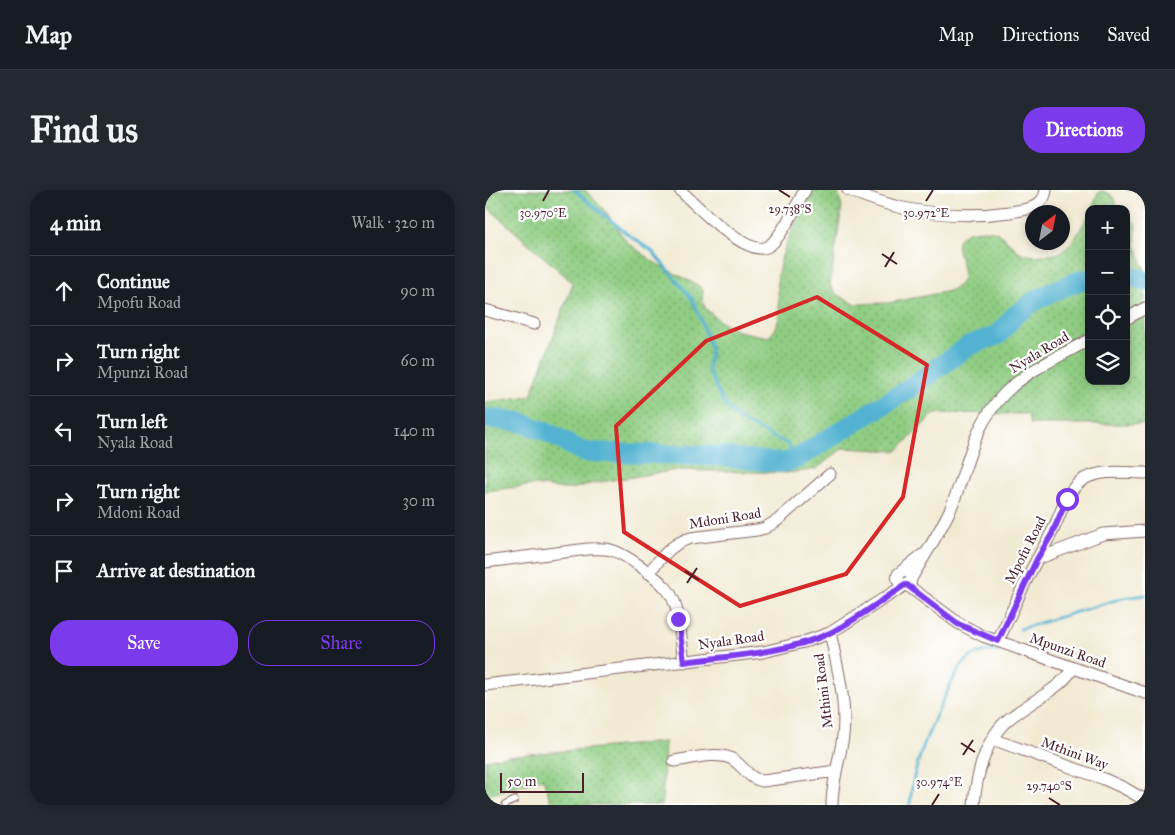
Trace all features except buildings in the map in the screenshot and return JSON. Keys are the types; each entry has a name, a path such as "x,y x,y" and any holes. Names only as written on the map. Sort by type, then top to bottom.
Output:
{"street":[{"path":"680,190 708,216 742,242 760,249 768,247 773,242 784,227 805,190"},
{"path":"849,190 902,208 938,213 965,214 995,214 1026,210 1040,203 1046,190"},
{"path":"1130,317 1145,308"},
{"path":"485,310 533,324"},
{"name":"Nyala Road","path":"485,685 763,652 804,642 830,633 881,600 906,579 927,550 950,510 980,427 997,401 1025,376 1085,342"},
{"name":"Mpofu Road","path":"998,641 1074,487 1095,474 1145,473"},
{"name":"Mdoni Road","path":"649,573 669,550 682,540 757,530 772,525 830,474"},
{"path":"1037,559 1103,534 1145,531"},
{"path":"485,562 603,548 620,554 649,573 671,594 675,604 684,662"},
{"name":"Mpunzi Road","path":"906,579 931,603 958,624 998,641 1145,693"},
{"name":"Mthini Road","path":"830,633 838,669 844,723 832,805"},
{"path":"974,805 977,776 992,739 1002,724 1058,685 1073,668"},
{"name":"Mthini Way","path":"992,739 1104,779 1145,800"},
{"path":"674,761 723,756 740,765 756,780 763,781 836,771"}],"lane":[{"path":"505,805 515,800"}],"highlighted area":[{"path":"817,297 927,365 903,497 846,574 740,606 624,532 616,426 706,341"}],"green space":[{"path":"485,190 585,190 606,212 627,242 655,263 699,286 703,290 702,301 706,309 722,323 738,331 768,337 774,331 779,316 777,282 783,252 812,191 829,190 838,194 842,206 830,285 836,294 855,304 888,303 949,291 959,285 963,277 963,269 958,251 958,243 960,237 969,232 993,231 1000,234 1023,253 1033,256 1052,255 1064,250 1070,250 1070,245 1085,222 1085,385 1130,385 1130,219 1136,224 1135,244 1145,270 1145,424 1030,424 1028,414 935,413 897,451 843,448 816,469 805,471 786,473 677,470 594,483 571,489 534,485 485,491 485,402 531,396 573,283 485,205"},
{"path":"1102,191 1113,196 1116,205 1094,205 1098,193"},
{"path":"665,742 662,805 552,805 543,779 485,796 485,760 507,756"}],"waterway":[{"path":"574,190 630,236 652,251 692,299 711,350 708,369 724,404 740,420 788,444 796,459"},
{"path":"1130,277 1145,281"},
{"path":"485,418 520,422 549,433 583,452 719,456 783,463 796,459 907,390 970,345 998,335 1014,316 1036,300 1085,280"},
{"path":"1020,629 1123,598 1145,595"},
{"path":"910,805 914,776 922,749 956,674 964,663 976,654 989,651 998,652"}],"route":[{"path":"678,619 684,662 763,652 804,642 830,633 907,585 958,624 998,641 1037,559 1052,534 1067,499"}]}
